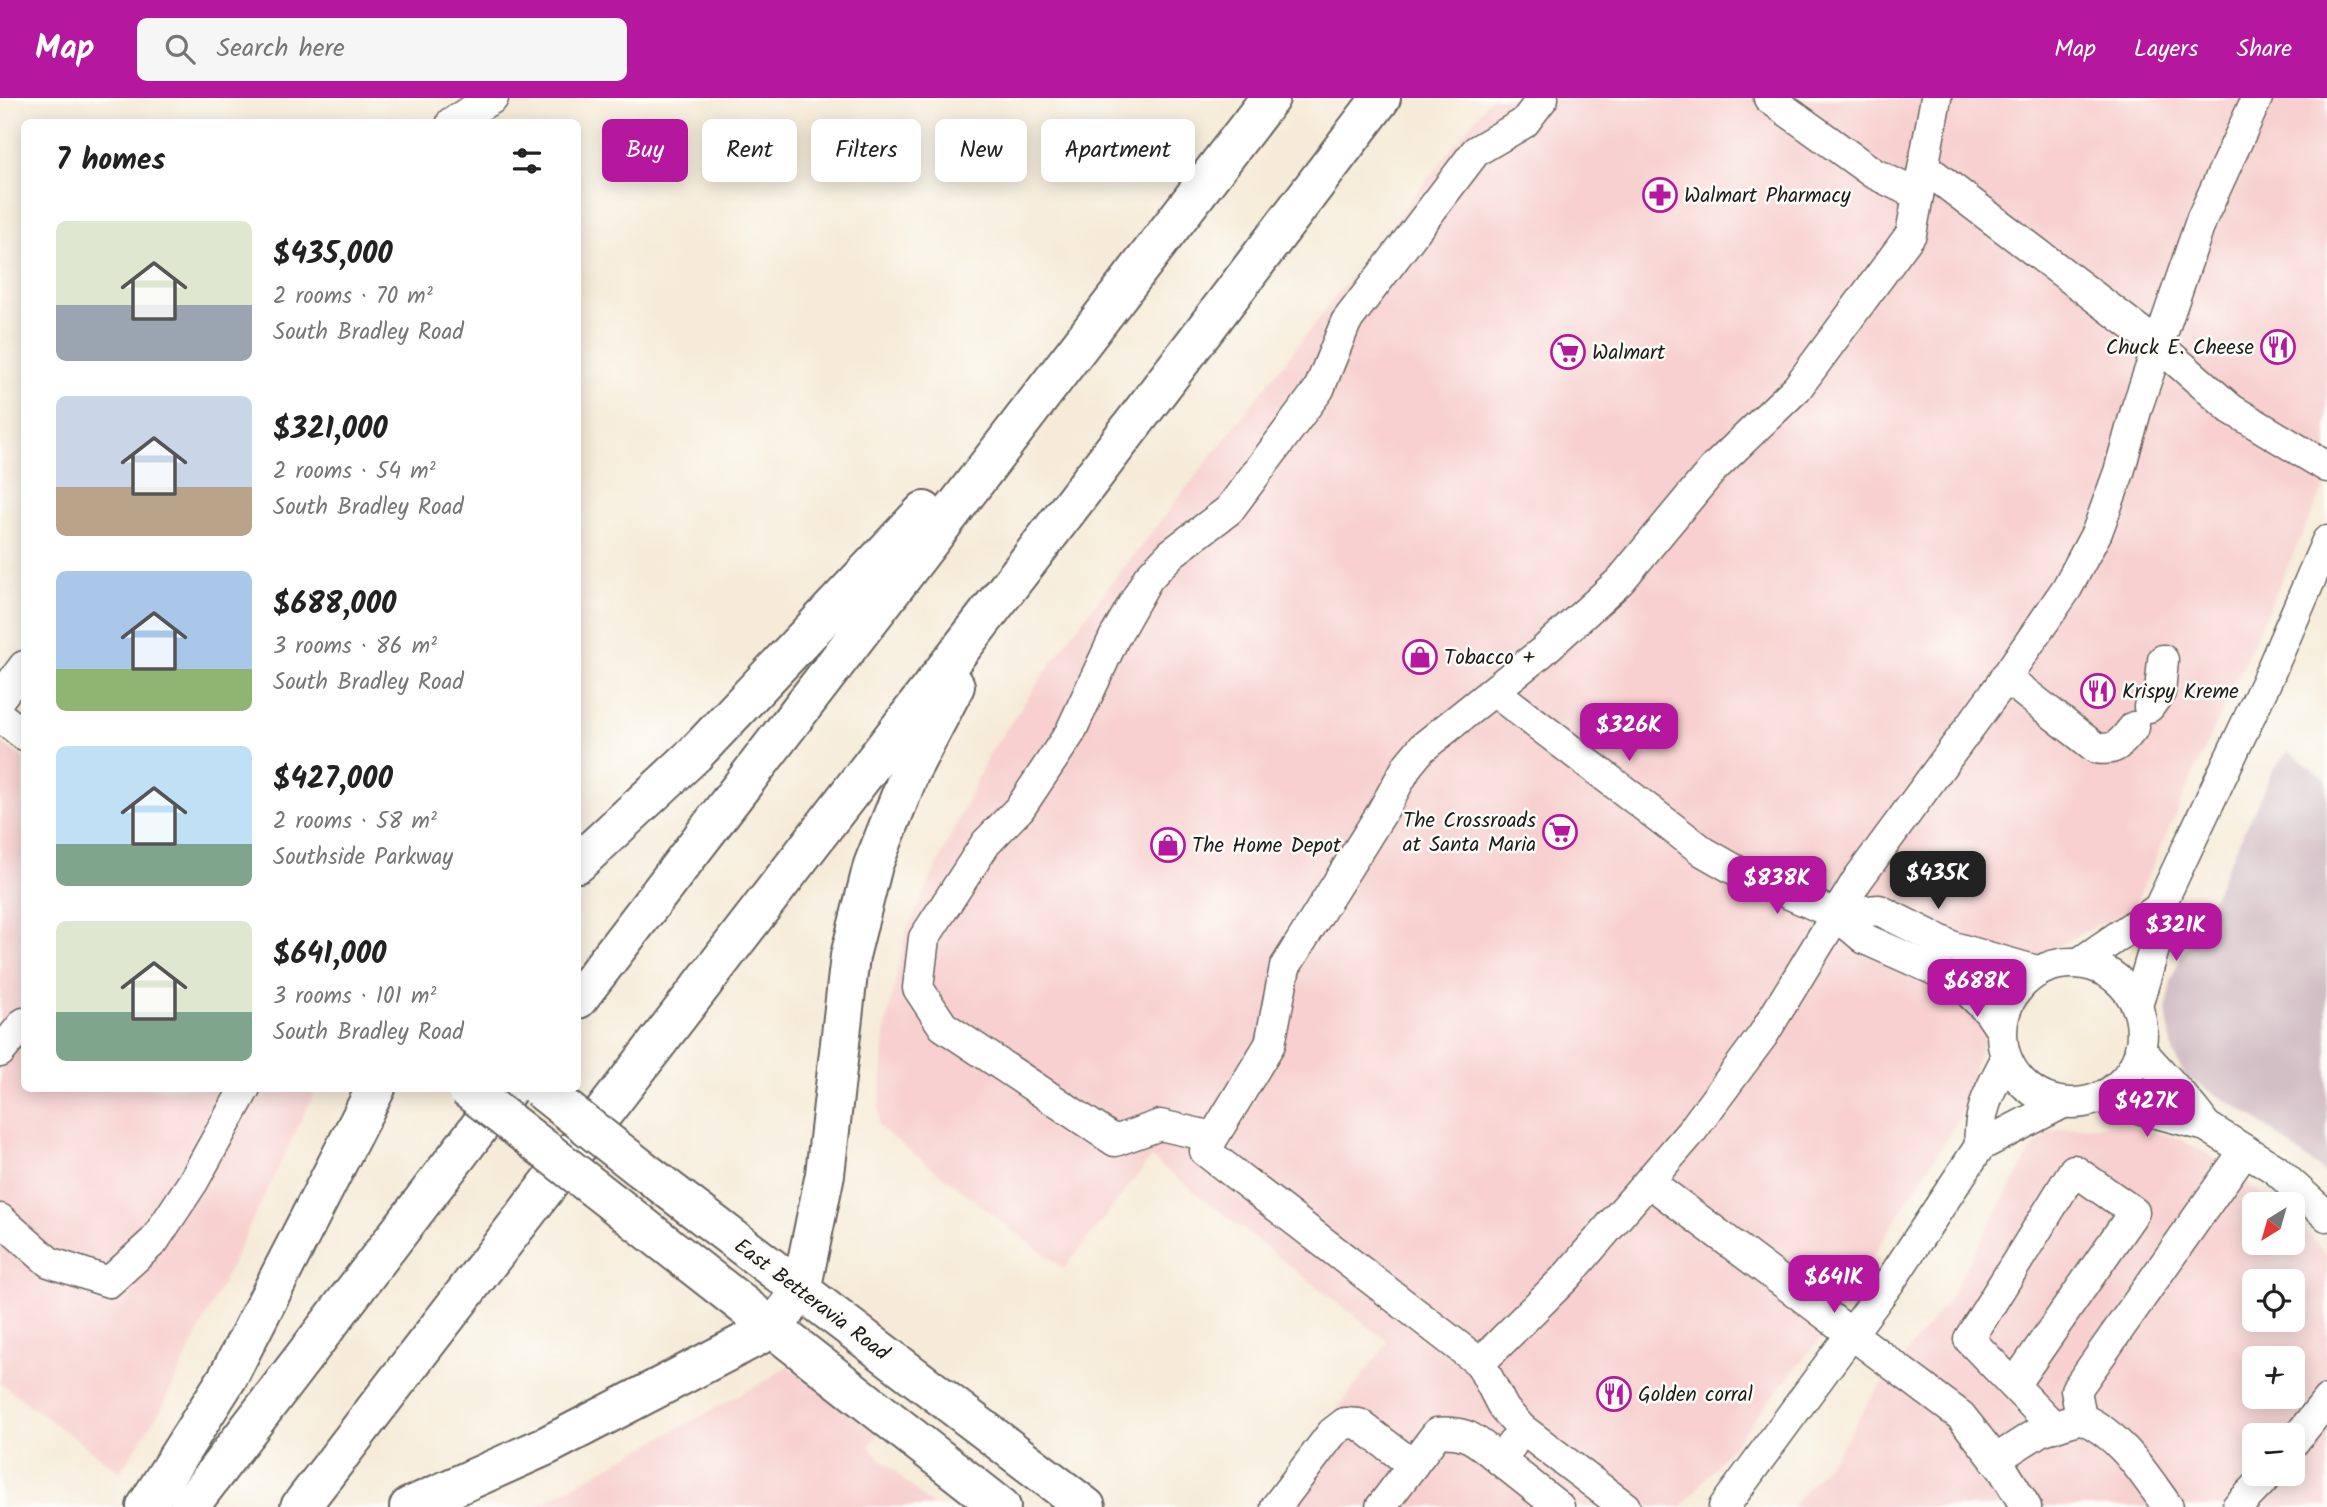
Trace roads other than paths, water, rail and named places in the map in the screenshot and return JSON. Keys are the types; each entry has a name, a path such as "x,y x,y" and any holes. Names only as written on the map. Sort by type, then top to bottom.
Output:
{"highway":[{"path":"581,995 1056,373 1270,98"},
{"path":"300,1507 1073,503 1381,98"},
{"path":"581,860 695,754 1056,373"},
{"path":"408,1507 548,1445 773,1328 801,1291 825,1174 850,957 873,866 910,772 970,658 1073,503"},
{"path":"146,1507 228,1377 374,1092"},
{"path":"471,1092 1001,1507"},
{"path":"189,1507 506,1092"},
{"name":"East Betteravia Road","path":"544,1092 1086,1507"}],"street":[{"path":"457,119 493,98"},
{"path":"1213,1137 1160,1125 1115,1141 943,1026 919,988 924,938 986,843 1020,808 1070,733 1114,638 1148,578 1172,553 1228,510 1320,389 1346,322 1468,161 1476,151 1524,123 1543,98"},
{"path":"1769,98 1873,173 1921,181 2158,345 2231,409 2327,467"},
{"path":"1625,1507 1522,1429 1504,1409 1480,1363 1205,1151 1270,1044 1285,967 1382,812 1408,765 1422,748 1495,692 1620,581 1713,470 1797,388 1911,234 1936,98"},
{"path":"1480,1363 1567,1276 1691,1132 1763,1035 1835,914 2067,588 2097,532 2119,472 2158,345 2202,218 2257,98"},
{"path":"2137,1006 2154,948 2159,908 2266,682 2327,541"},
{"path":"2006,677 2096,748 2108,750 2118,746 2160,692 2163,660"},
{"path":"1495,692 1704,852 1739,872 1835,914 1865,939 1937,971 1965,988 1990,1012 2001,1030 2006,1059 2019,1080 2042,1097 2063,1103"},
{"path":"0,716 21,733"},
{"path":"2079,963 2159,908"},
{"path":"1835,914 1879,910 1953,947 2037,971"},
{"path":"2001,1030 2009,1000 2019,985 2037,971 2070,962 2079,963 2098,967 2123,984 2137,1006 2143,1033 2140,1049 2137,1062 2119,1086 2100,1098"},
{"path":"0,1052 21,1027"},
{"path":"2140,1049 2168,1083 2190,1102 2206,1126"},
{"path":"1980,1146 1978,1125 1990,1089 2006,1059"},
{"path":"0,1219 49,1262 109,1282 153,1241 193,1182 243,1092"},
{"path":"1724,1507 1852,1334 1980,1146 2063,1103 2100,1098 2206,1126 2275,1169 2327,1216"},
{"path":"2068,1422 2076,1390 2245,1150"},
{"path":"2014,1385 2134,1212 2074,1170 1969,1339 2014,1385 2068,1422 2100,1427 2123,1446 2168,1507"},
{"path":"1649,1182 1961,1416 2026,1507"},
{"path":"2305,1428 2327,1400"},
{"path":"1995,1461 2040,1431 2068,1422"},
{"path":"1276,1507 1332,1433 1345,1423 1359,1424 1413,1465"},
{"path":"1501,1461 1522,1429"},
{"path":"1381,1507 1437,1433 1457,1431 1474,1439 1559,1507"},
{"path":"2237,1507 2257,1486"}],"place":[{"name":"Walmart Pharmacy","path":"1660,195"},
{"name":"Chuck E. Cheese","path":"2278,347"},
{"name":"Walmart","path":"1568,352"},
{"name":"Tobacco +","path":"1420,657"},
{"name":"Krispy Kreme","path":"2098,691"},
{"name":"The Crossroads at Santa Maria","path":"1560,832"},
{"name":"The Home Depot","path":"1168,845"},
{"name":"Golden corral","path":"1614,1394"}]}
